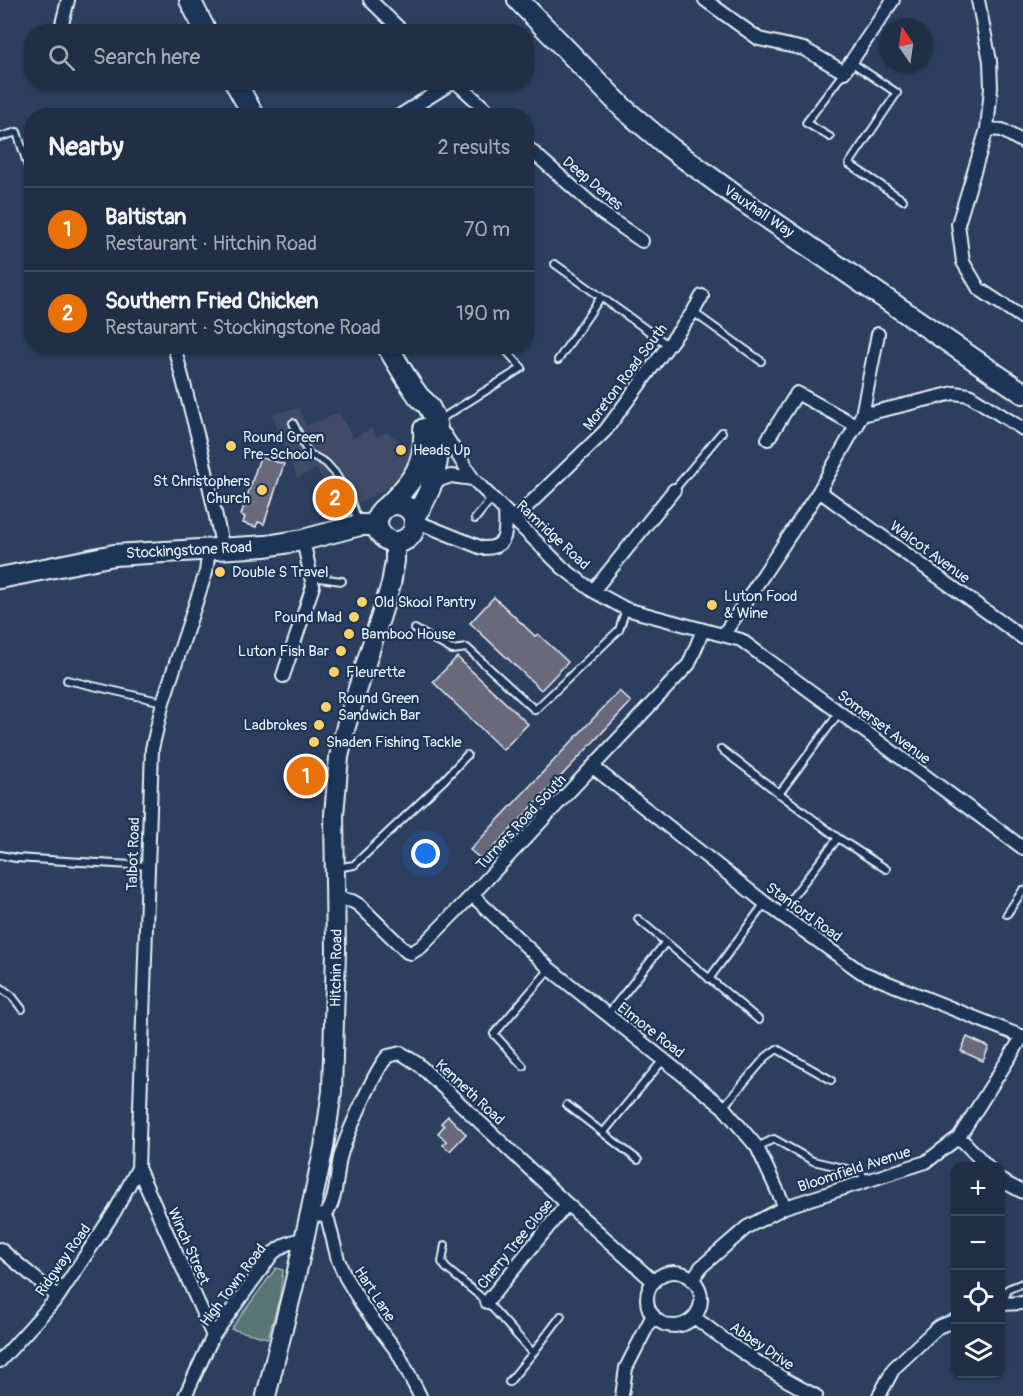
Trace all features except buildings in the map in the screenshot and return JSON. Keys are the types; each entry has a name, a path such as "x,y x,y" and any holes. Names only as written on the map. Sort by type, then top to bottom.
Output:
{"main road":[{"path":"190,0 202,24"},
{"name":"Vauxhall Way","path":"518,0 624,109 669,147 737,197 1023,393"},
{"path":"239,90 250,108"},
{"path":"392,354 418,396 429,406 433,426 436,465 431,483 414,518 414,528 410,536 395,542 382,536 368,525 406,488 422,460 433,426"},
{"path":"389,505 404,506 414,518"},
{"name":"Stockingstone Road","path":"0,576 114,555 266,546 368,525"}],"street":[{"path":"62,24 68,0"},
{"path":"370,0 395,24"},
{"path":"705,0 759,39 804,49 848,67 893,0"},
{"path":"978,0 990,61 991,88 987,129 958,224 963,262 979,289 1023,318"},
{"path":"412,108 441,90"},
{"path":"463,90 484,108"},
{"path":"987,129 1002,130 1023,142"},
{"name":"Deep Denes","path":"534,155 603,214 642,241"},
{"name":"Moreton Road South","path":"509,515 605,431 669,346 702,296"},
{"path":"724,634 819,491 860,421 878,334"},
{"path":"176,354 202,453 216,549"},
{"path":"768,439 797,393 860,421 954,393 969,395 1023,429"},
{"name":"Ramridge Road","path":"433,426 446,435 473,478 492,498 563,568 593,591 626,609 724,634"},
{"path":"431,483 451,476 473,478"},
{"path":"593,591 674,490"},
{"name":"Walcot Avenue","path":"819,491 1023,638"},
{"path":"414,518 482,548 492,548 500,545 505,536 509,515"},
{"path":"283,676 312,586 303,540"},
{"name":"Hitchin Road","path":"266,1396 304,1239 318,1215 332,1091 335,1037 334,815 339,757 346,726 391,584 395,561 395,542"},
{"name":"Talbot Road","path":"138,1168 152,749 163,702 206,572 216,549"},
{"name":"Turners Road South","path":"336,898 352,901 402,948 411,953 421,947 689,664 703,630"},
{"name":"Somerset Avenue","path":"724,634 741,640 1023,848"},
{"name":"Stanford Road","path":"593,767 765,903 861,972 1023,1037"},
{"name":"Elmore Road","path":"472,895 550,969 723,1107 757,1147 784,1207"},
{"name":"Bloomfield Avenue","path":"692,1280 701,1267 747,1227 784,1207 926,1162 959,1137 1023,1037"},
{"name":"Kenneth Road","path":"318,1215 332,1204 340,1161 348,1137 383,1061 394,1053 407,1056 418,1064 654,1282"},
{"path":"959,1137 982,1162"},
{"name":"Ridgway Road","path":"0,1361 58,1297 115,1211 138,1168"},
{"name":"Winch Street","path":"138,1168 213,1336"},
{"path":"1005,1183 1023,1192"},
{"name":"Cherry Tree Close","path":"487,1302 567,1203"},
{"name":"Hart Lane","path":"318,1215 330,1224 338,1260 346,1278 362,1305 402,1358 420,1396"},
{"name":"High Town Road","path":"185,1396 213,1336 273,1253 283,1245 304,1239"},
{"path":"0,1249 58,1297"},
{"path":"677,1273 692,1280 698,1286 701,1302 694,1317 688,1322 673,1326 653,1316 648,1302 650,1288 654,1282 661,1276 677,1273"},
{"path":"1005,1303 1023,1303"},
{"path":"622,1396 626,1368 653,1316"},
{"name":"Abbey Drive","path":"694,1317 746,1356 791,1384 816,1396"},
{"path":"879,1396 894,1368 938,1327 951,1322"},
{"path":"791,1384 796,1396"}],"lane":[{"path":"830,137 806,123 848,67 897,93 849,164 903,200"},
{"path":"0,136 17,132 24,153"},
{"path":"555,264 669,346"},
{"path":"558,360 601,297"},
{"path":"693,312 761,361"},
{"path":"433,426 522,368 509,354"},
{"path":"293,423 308,453 326,463 335,473 368,525"},
{"path":"674,490 722,432"},
{"path":"475,519 492,498"},
{"path":"311,577 342,581"},
{"path":"415,629 452,650 466,648 535,710 619,630 626,609"},
{"path":"67,680 163,702"},
{"path":"779,794 839,712"},
{"path":"721,749 838,838 886,869"},
{"path":"336,868 354,865 444,780 467,755"},
{"path":"780,914 838,838"},
{"path":"0,855 16,858 148,866"},
{"path":"1006,914 1023,890"},
{"path":"709,979 765,903"},
{"path":"638,920 759,1020"},
{"path":"607,1015 665,943"},
{"path":"523,1066 494,1034 550,969"},
{"path":"0,987 12,996 22,1009"},
{"path":"723,1107 766,1058 777,1049 831,1080"},
{"path":"603,1133 663,1059"},
{"path":"567,1106 638,1160"},
{"path":"757,1147 774,1139 813,1161 860,1172 868,1181"},
{"path":"445,1245 442,1262 487,1302 533,1353"},
{"path":"1005,1296 1008,1289 1023,1283"},
{"path":"508,1382 561,1316"}],"shaded area":[{"path":"299,408 306,426 339,413 353,438 372,428 377,437 386,432 414,450 405,470 391,485 337,513 317,469 297,478 272,414"}],"green space":[{"path":"276,1268 283,1270 280,1296 268,1338 231,1329"}],"place":[{"name":"Round Green Pre-School","path":"231,446"},
{"name":"Heads Up","path":"401,450"},
{"name":"St Christophers Church","path":"262,490"},
{"name":"Southern Fried Chicken","path":"335,498"},
{"name":"Double S Travel","path":"220,572"},
{"name":"Old Skool Pantry","path":"362,602"},
{"name":"Luton Food & Wine","path":"712,605"},
{"name":"Pound Mad","path":"354,617"},
{"name":"Bamboo House","path":"349,634"},
{"name":"Luton Fish Bar","path":"341,651"},
{"name":"Fleurette","path":"334,672"},
{"name":"Round Green Sandwich Bar","path":"326,707"},
{"name":"Ladbrokes","path":"319,725"},
{"name":"Shaden Fishing Tackle","path":"314,742"},
{"name":"Baltistan","path":"306,776"}]}
